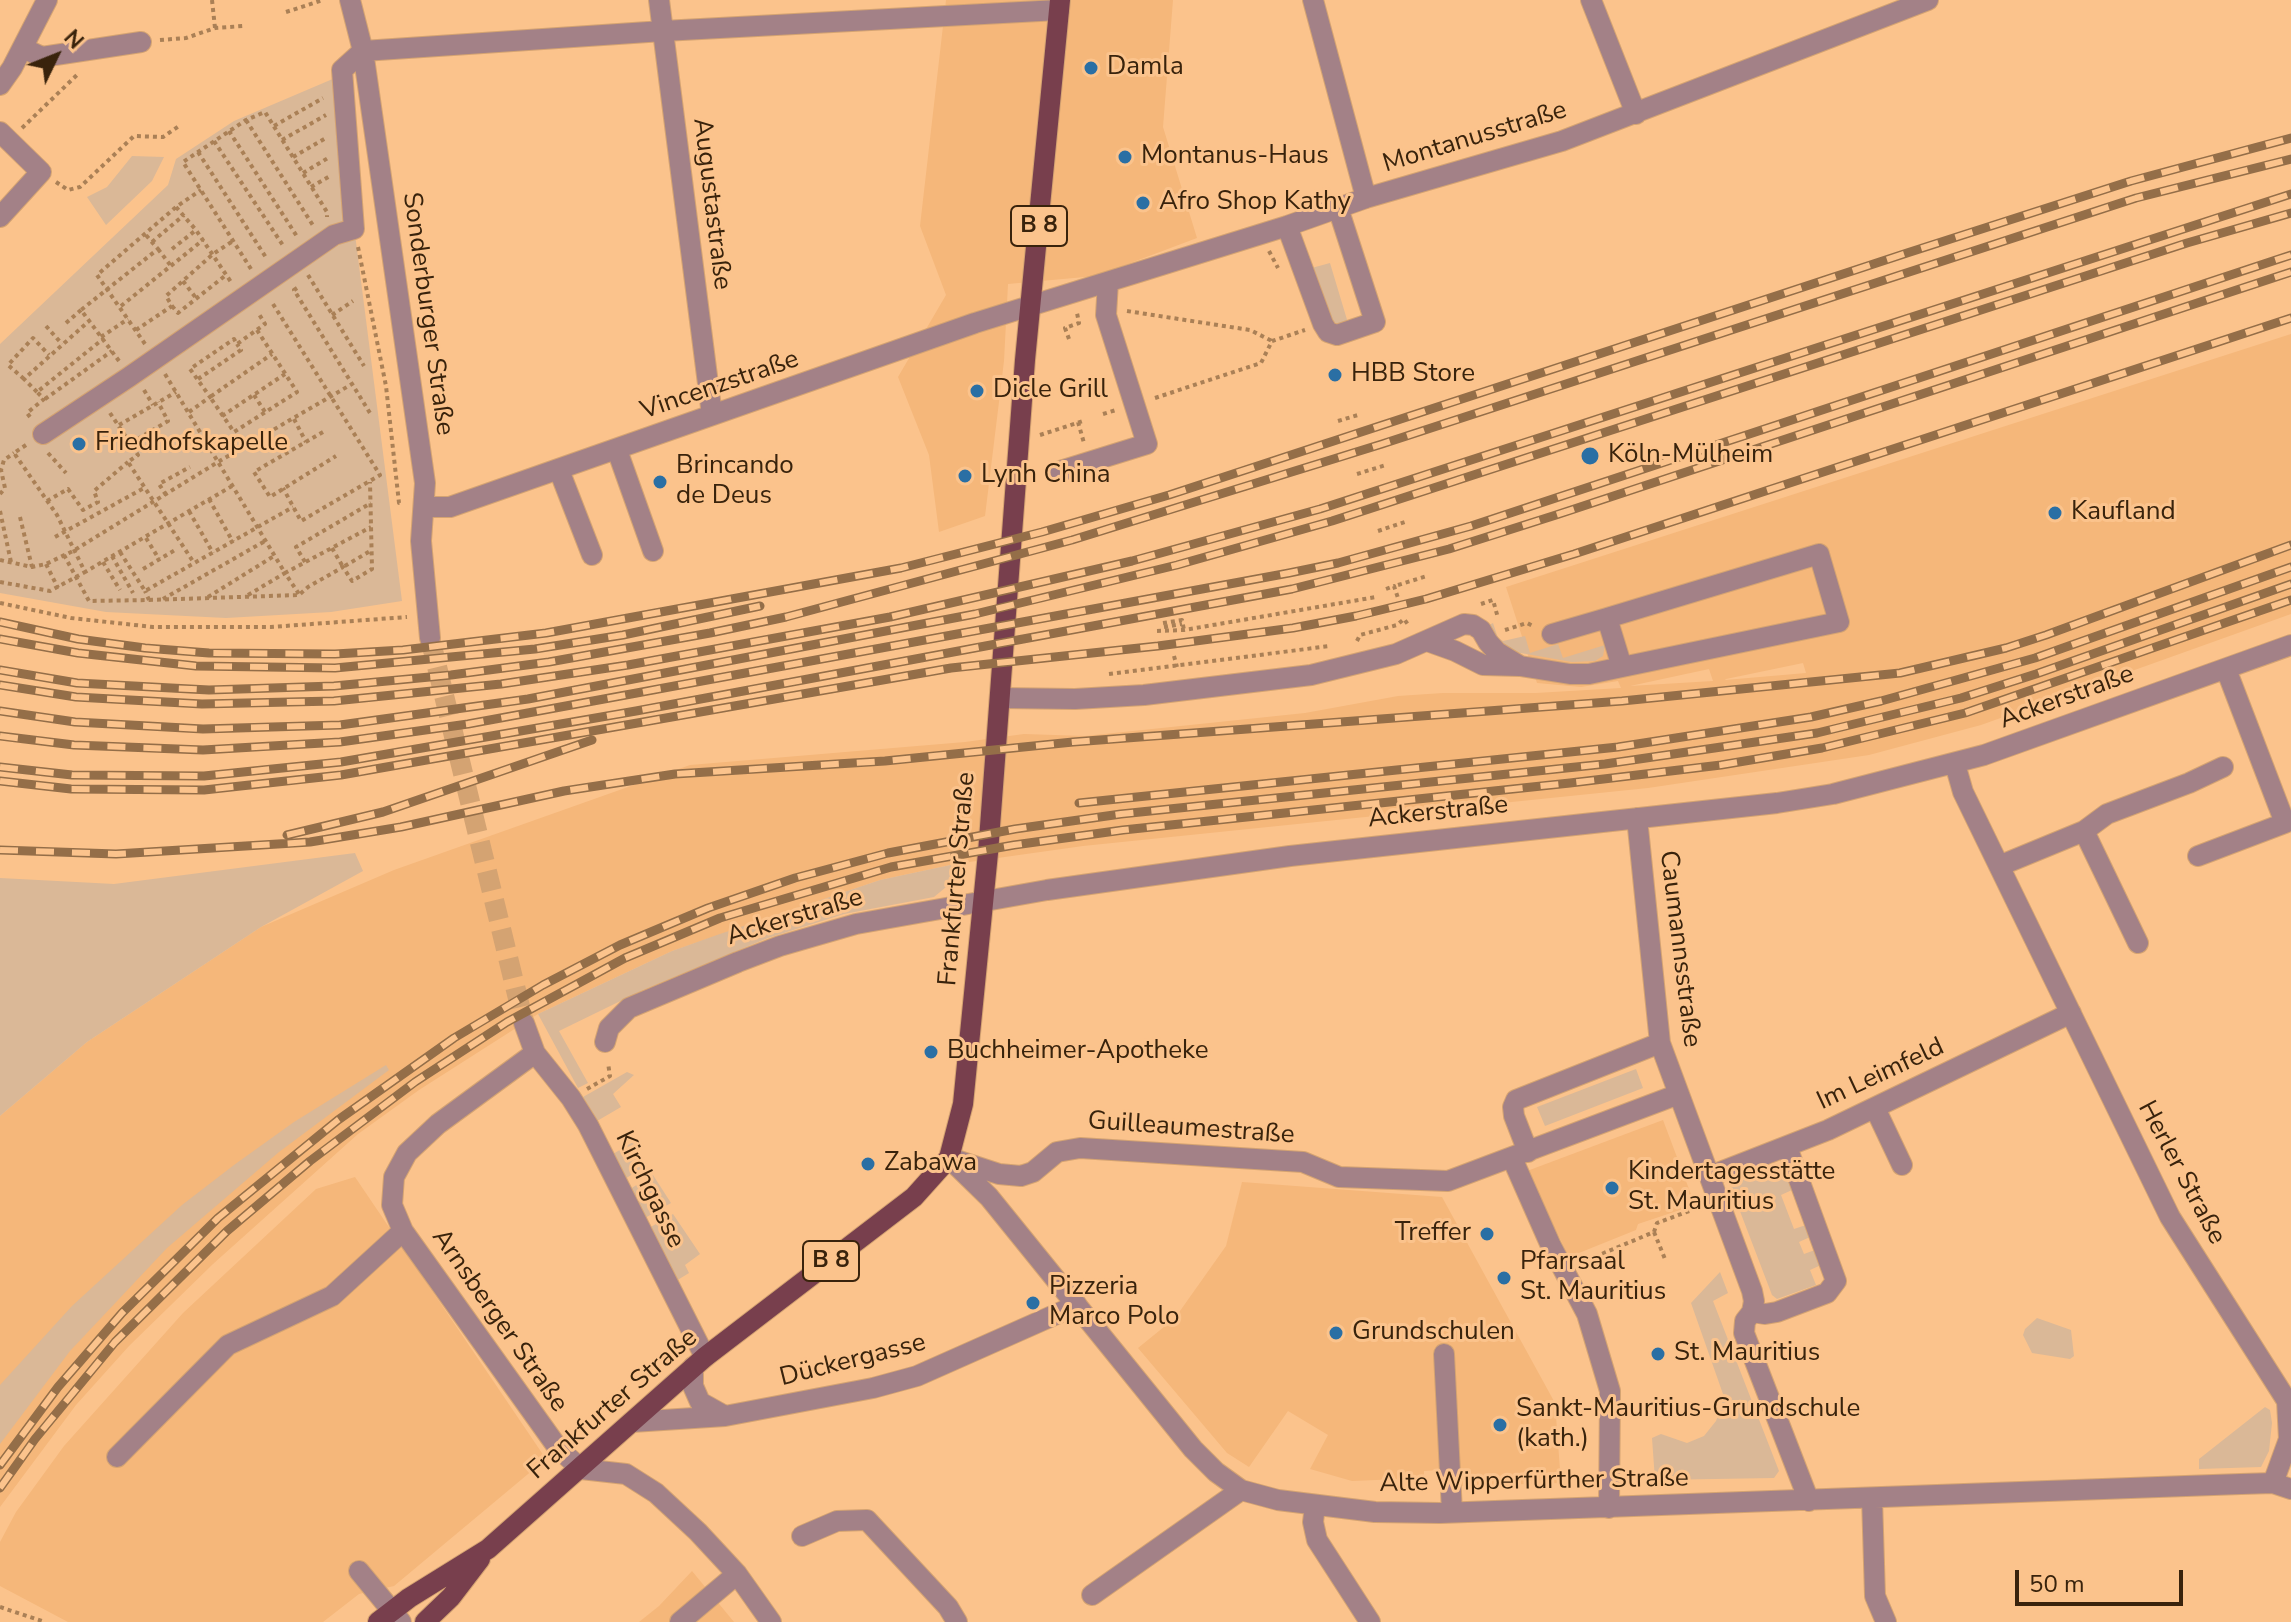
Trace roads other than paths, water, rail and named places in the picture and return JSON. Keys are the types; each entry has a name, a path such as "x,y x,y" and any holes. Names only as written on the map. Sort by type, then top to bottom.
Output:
{"main road":[{"name":"Frankfurter Straße","path":"390,1618 488,1549 699,1362 914,1197 949,1158 963,1104 983,902 1019,441 1060,5"},
{"name":"Frankfurter Straße","path":"425,1622 451,1597 488,1549"}],"street":[{"name":"Sonderburger Straße","path":"350,0 363,51 425,483 426,507 421,541 430,638"},
{"name":"Augustastraße","path":"659,0 712,415"},
{"path":"1313,0 1366,198"},
{"path":"1591,0 1636,114"},
{"name":"Montanusstraße","path":"1031,306 1287,226 1366,198 1562,141 1928,0"},
{"path":"0,85 23,48 45,1"},
{"path":"40,436 299,259 354,229 342,70 363,51 1060,5"},
{"path":"23,48 42,57 141,42"},
{"path":"0,217 41,172 4,136"},
{"path":"1287,226 1328,332 1337,335 1375,322 1338,208"},
{"path":"1060,471 1147,444 1106,315 1108,282"},
{"name":"Vincenzstraße","path":"426,507 450,507 1031,306"},
{"path":"617,450 653,551"},
{"path":"559,470 592,555"},
{"path":"1419,635 1483,665 1589,674 1839,622 1819,554 1552,634"},
{"path":"1001,698 1075,699 1239,686 1311,675 1396,654 1419,635 1456,626 1476,615 1497,652 1520,666"},
{"path":"1607,618 1622,667"},
{"name":"Ackerstraße","path":"605,1042 609,1028 629,1008 780,946 868,922 1047,890 1290,856 1805,799 1955,764 2291,645"},
{"path":"2198,856 2285,823 2226,669"},
{"name":"Herler Straße","path":"1955,764 1963,792 2170,1217 2289,1400 2289,1439 2282,1486"},
{"path":"1999,866 2084,831 2107,814 2223,767"},
{"name":"Caumannsstraße","path":"1637,818 1660,1043 1752,1291 1752,1312 1745,1321 1744,1333 1809,1501"},
{"path":"2084,831 2138,943"},
{"name":"Im Leimfeld","path":"1710,1176 1787,1147 1875,1108 2071,1013"},
{"path":"524,1023 535,1053"},
{"path":"1609,1508 1610,1391 1587,1314 1563,1270 1520,1155 1513,1107 1516,1100 1660,1043"},
{"name":"Kirchgasse","path":"535,1053 588,1125 699,1362"},
{"name":"Arnsberger Straße","path":"535,1053 438,1124 407,1153 394,1177 392,1205 403,1231 550,1438 581,1469"},
{"name":"Guilleaumestraße","path":"949,1158 999,1174 1021,1176 1033,1172 1057,1152 1080,1148 1303,1162 1339,1177 1436,1182 1461,1178 1679,1094"},
{"path":"1875,1108 1902,1165"},
{"path":"1752,1312 1777,1312 1827,1293 1836,1281 1787,1147"},
{"name":"Alte Wipperfürther Straße","path":"949,1158 989,1197 1193,1449 1216,1472 1241,1490 1315,1506 1375,1512 1452,1512 2282,1486"},
{"path":"117,1457 228,1345 237,1338 275,1325 332,1296 403,1231"},
{"name":"Dückergasse","path":"632,1422 725,1416 917,1376 1077,1305"},
{"path":"1444,1354 1452,1512"},
{"path":"699,1362 693,1386 700,1402 725,1416"},
{"path":"581,1469 626,1474 640,1481 698,1532 737,1574 771,1622"},
{"path":"1092,1595 1241,1490"},
{"path":"1872,1498 1875,1596 1885,1622"},
{"path":"1315,1506 1313,1522 1317,1540 1370,1622"},
{"path":"802,1536 837,1521 867,1520 948,1607 957,1622"},
{"path":"359,1571 390,1618"},
{"path":"680,1622 737,1574"}],"tunnel":[{"path":"430,638 524,1023"}],"railway":[{"path":"0,622 78,639 209,653 335,654 403,650 546,633 901,568 1169,495 2131,181 2291,138"},
{"path":"0,670 77,683 209,690 334,686 549,662 786,617 1072,540 1382,444 2136,198 2291,159"},
{"path":"0,685 76,697 202,704 334,701 501,684 628,665 890,617 1132,561 1320,509 2291,194"},
{"path":"0,711 75,722 203,729 340,725 528,699 975,614 1177,565 1332,521 2187,243 2291,213"},
{"path":"0,736 74,745 203,750 340,742 468,724 1338,563 1471,526 2291,255"},
{"path":"0,767 72,775 204,776 341,762 636,711 1292,589 1449,549 2291,272"},
{"path":"0,781 71,789 204,790 341,775 951,668 1158,646 1293,628 1356,616 1426,599 1574,554 2291,318"},
{"path":"0,850 116,854 310,842 401,827 564,791 675,774 885,761 1073,742 1622,701 1900,673 2006,648 2046,635 2291,545"},
{"path":"1079,803 1618,747 1811,717 2035,658 2291,567"},
{"path":"0,1465 58,1387 122,1313 218,1218 338,1120 454,1038 543,985 620,945 708,908 795,878 888,853 1015,829 1121,814 1605,764 1817,733 1961,698 2291,584"},
{"path":"0,1488 35,1439 115,1342 227,1231 310,1161 415,1082 507,1022 625,958 720,918 891,867 1014,845 1123,830 1721,765 1822,748 1965,713 2291,600"},
{"path":"0,639 78,653 196,666 335,668 535,649 623,635 760,606"},
{"path":"287,835 383,812 592,740"}],"place":[{"name":"Damla","path":"1091,68"},
{"name":"Montanus-Haus","path":"1125,157"},
{"name":"Afro Shop Kathy","path":"1143,203"},
{"name":"HBB Store","path":"1335,375"},
{"name":"Dicle Grill","path":"977,391"},
{"name":"Friedhofskapelle","path":"79,444"},
{"name":"Köln-Mülheim","path":"1590,456"},
{"name":"Lynh China","path":"965,476"},
{"name":"Brincando de Deus","path":"660,482"},
{"name":"Kaufland","path":"2055,513"},
{"name":"Buchheimer-Apotheke","path":"931,1052"},
{"name":"Zabawa","path":"868,1164"},
{"name":"Kindertagesstätte St. Mauritius","path":"1612,1188"},
{"name":"Treffer","path":"1487,1234"},
{"name":"Pfarrsaal St. Mauritius","path":"1504,1278"},
{"name":"Pizzeria Marco Polo","path":"1033,1303"},
{"name":"Grundschulen","path":"1336,1333"},
{"name":"St. Mauritius","path":"1658,1354"},
{"name":"Sankt-Mauritius-Grundschule (kath.)","path":"1500,1425"}]}
